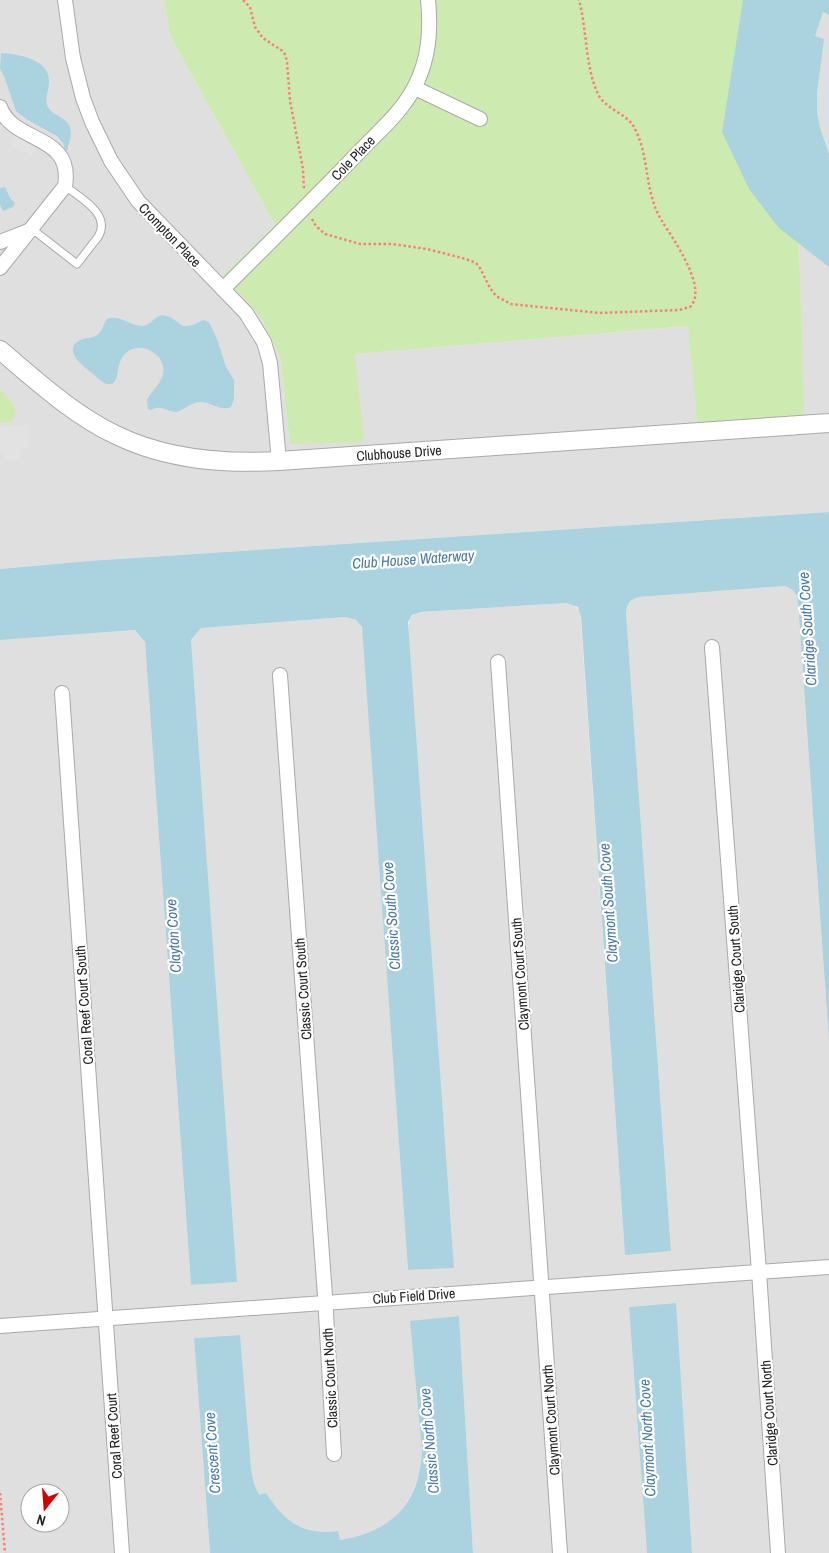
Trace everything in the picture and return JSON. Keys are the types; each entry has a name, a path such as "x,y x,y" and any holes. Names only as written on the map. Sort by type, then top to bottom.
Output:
{"street":[{"name":"Crompton Place","path":"65,0 73,58 83,98 92,122 111,161 138,201 223,289 254,323 260,334 268,352 280,461"},
{"name":"Cole Place","path":"223,289 396,114 415,88 428,50 430,35 428,0"},
{"path":"415,88 480,119"},
{"path":"0,107 3,115 12,124 55,149 64,164 65,186 0,268"},
{"path":"0,242 32,229"},
{"name":"Clubhouse Drive","path":"0,350 60,400 95,424 126,440 173,454 209,461 280,461 829,423"},
{"name":"Claridge Court South","path":"712,647 759,1272"},
{"name":"Claymont Court South","path":"498,662 542,1287"},
{"name":"Classic Court South","path":"280,676 325,1302"},
{"name":"Coral Reef Court South","path":"62,693 105,1318"},
{"name":"Club Field Drive","path":"0,1326 829,1267"},
{"name":"Claridge Court North","path":"759,1272 778,1553"},
{"name":"Claymont Court North","path":"542,1287 560,1553"},
{"name":"Classic Court North","path":"325,1302 334,1454"},
{"name":"Coral Reef Court","path":"105,1318 122,1553"}],"lane":[{"path":"32,229 76,264 98,237 102,223 98,214 65,186"}],"path":[{"path":"243,0 250,7 255,27 263,38 284,52 287,61 290,101 303,169 304,194 310,216 316,226 325,234 360,244 392,244 458,256 471,261 483,272 492,292 511,304 599,313 680,310 690,307 696,298 695,283 671,234 661,220 652,198 639,140 633,125 605,104 598,95 589,60 584,19 579,0"},
{"path":"0,1493 4,1553"}],"shaded area":[{"path":"0,0 164,0 170,36 275,225 224,275 260,316 280,357 290,444 355,354 689,326 697,423 803,415 799,243 829,267 829,512 88,561 0,569"},
{"path":"823,12 829,15 829,154 820,128 817,112 820,71 815,36"},
{"path":"0,106 15,118 43,134 32,156 10,145 15,135 3,127 0,130"},
{"path":"27,425 29,449 20,449 20,460 5,461 4,451 0,451 0,427"},
{"path":"785,586 792,588 796,592 829,1042 829,1553 692,1553 675,1303 629,1307 647,1553 473,1553 459,1317 422,1450 420,1472 412,1493 404,1507 391,1521 375,1530 360,1537 339,1540 338,1531 313,1532 300,1528 288,1520 275,1507 266,1493 259,1496 254,1484 251,1468 239,1335 194,1338 210,1553 0,1553 0,640 135,630 145,642 191,1285 236,1282 191,640 201,628 346,617 360,623 363,633 408,1270 454,1268 408,630 410,618 416,613 421,612 566,603 574,605 580,611 625,1254 671,1251 626,613 627,605 634,598"}],"green space":[{"path":"164,0 829,0 829,15 823,12 815,36 824,39 817,93 817,112 820,128 829,154 829,267 799,244 804,415 697,423 688,326 355,354 364,442 290,444 280,357 260,316 223,275 275,225 170,36"},
{"path":"0,390 15,408 15,417 12,421 0,423"}],"water":[{"path":"743,0 829,0 829,15 823,12 815,36 824,39 817,93 817,112 820,128 829,154 829,267 779,228 749,189 722,132"},
{"path":"1,53 32,59 44,68 48,74 49,82 46,99 47,105 49,109 65,120 70,127 71,135 67,151 57,136 26,119 16,111 0,69"},
{"path":"5,187 10,198 15,203 13,207 3,211 0,205 0,188"},
{"path":"162,315 184,326 203,320 209,322 226,367 234,380 234,399 231,407 223,408 199,402 177,412 161,408 148,409 147,400 163,374 160,359 149,350 135,348 125,354 119,364 116,379 111,384 101,381 76,358 73,349 74,345 101,332 107,319 116,318 145,326"},
{"path":"829,512 829,1042 796,594 785,586 640,597 631,600 626,610 671,1251 625,1255 581,617 578,607 566,603 421,612 412,615 408,622 454,1268 408,1270 362,627 356,620 346,617 201,628 191,640 237,1282 191,1285 145,642 135,630 0,640 0,569 88,561"},
{"name":"Claymont North Cove","path":"676,1303 692,1553 647,1553 629,1307"},
{"path":"459,1316 473,1553 210,1553 194,1338 240,1335 251,1468 254,1484 259,1495 266,1493 281,1512 296,1525 314,1531 338,1531 340,1540 374,1530 388,1522 409,1500 416,1486 422,1450 410,1321"}],"water label":[{"name":"Club House Waterway","path":"413,559"},
{"name":"Claridge South Cove","path":"807,629"},
{"name":"Claymont South Cove","path":"608,903"},
{"name":"Classic South Cove","path":"391,916"},
{"name":"Clayton Cove","path":"173,936"},
{"name":"Classic North Cove","path":"429,1441"},
{"name":"Crescent Cove","path":"212,1453"}]}
